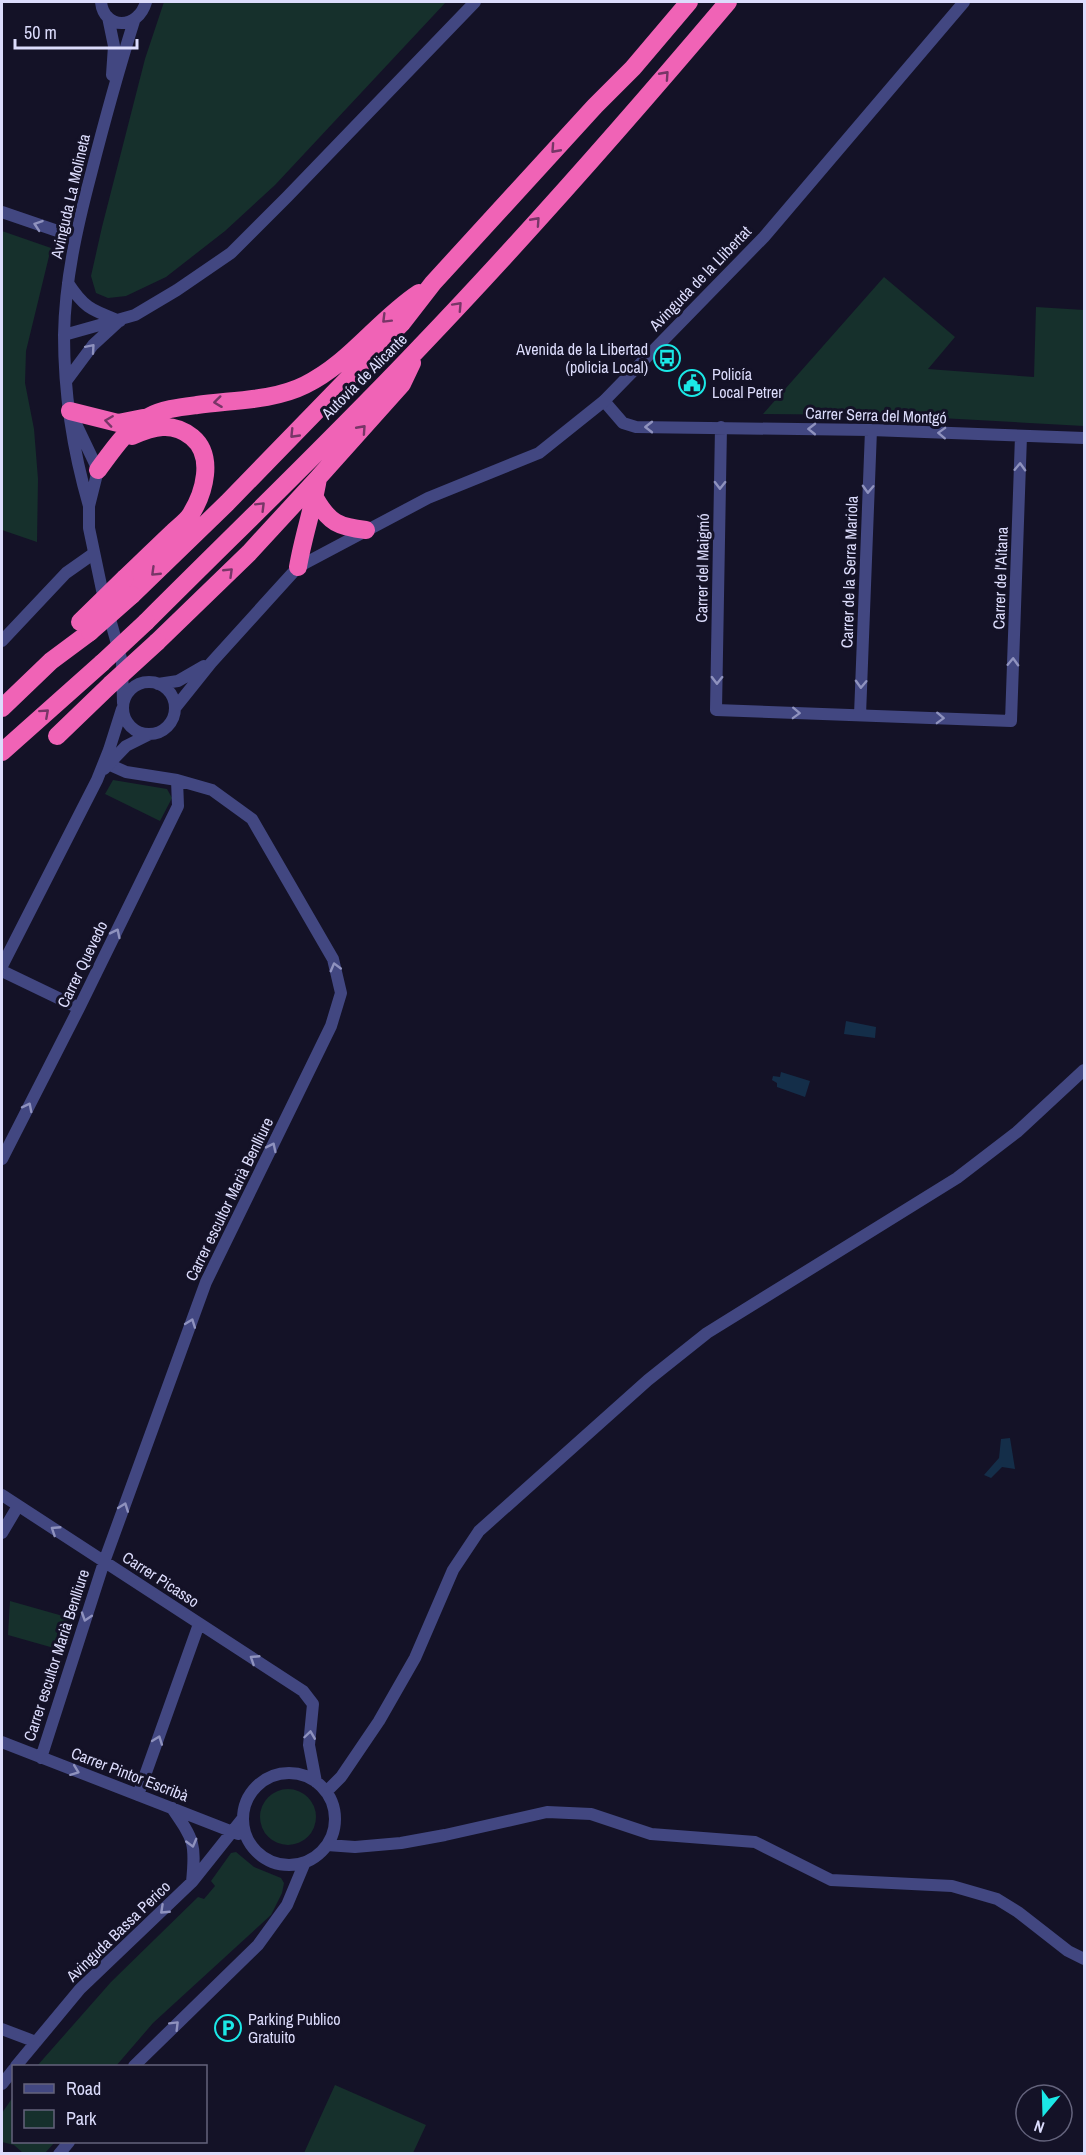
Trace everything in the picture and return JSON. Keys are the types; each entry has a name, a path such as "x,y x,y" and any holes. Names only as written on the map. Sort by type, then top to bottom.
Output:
{"highway":[{"name":"Autovía de Alicante","path":"2,708 129,586 226,503 402,323 433,284 595,106 633,68 689,2"},
{"name":"Autovía de Alicante","path":"2,752 146,622 420,347 529,229 728,2"},
{"path":"70,411 118,423 185,406 280,394 304,385 328,372 357,348 400,305 433,284"},
{"path":"57,736 249,553 402,384 420,347"},
{"path":"98,470 122,440 148,417"},
{"path":"122,440 149,429 163,426 178,428 194,438 203,452 206,469 203,489 191,515 129,586"},
{"path":"298,567 303,535 315,498 318,478"},
{"path":"315,498 322,511 333,522 348,528 366,530"}],"street":[{"name":"Avinguda La Molineta","path":"89,506 78,468 67,380 64,335 68,283 75,237 110,97 134,21 142,13 146,2"},
{"path":"64,335 135,315 231,253 475,2"},
{"name":"Avinguda de la Llibertat","path":"175,708 211,663 298,567 428,498 539,453 604,401 764,237 964,2"},
{"name":"Avinguda La Molineta","path":"101,7 114,46 110,97"},
{"path":"101,7 116,22 134,21"},
{"path":"2,212 75,237"},
{"path":"68,283 78,298 90,309 120,321"},
{"path":"67,380 93,345 120,321"},
{"name":"Carrer Serra del Montgó","path":"604,401 623,423 636,427 871,430 1084,438"},
{"name":"Avinguda La Molineta","path":"70,411 98,470 89,506 89,528 93,554 122,662 123,706"},
{"name":"Carrer del Maigmó","path":"721,427 716,710 860,715"},
{"name":"Carrer de la Serra Mariola","path":"860,715 871,430"},
{"name":"Carrer de l'Aitana","path":"860,715 1011,721 1021,436"},
{"path":"2,641 66,573 93,554"},
{"path":"2,966 97,780 108,764 126,746 165,729 174,716 175,708 170,693 122,662"},
{"name":"Avinguda de la Llibertat","path":"153,683 177,681 211,663"},
{"path":"97,780 123,706 132,688 139,684 153,683"},
{"path":"123,706 124,717 134,730 150,734"},
{"name":"Carrer escultor Marià Benlliure","path":"41,1758 104,1562 206,1281 331,1026 341,993 333,959 252,819 212,790 177,780 126,772 108,764"},
{"name":"Carrer Quevedo","path":"2,1159 178,806 177,780"},
{"path":"2,971 79,1008"},
{"path":"326,1792 341,1777 379,1721 415,1658 453,1570 479,1531 648,1380 707,1334 957,1179 1017,1132 1084,1070"},
{"name":"Carrer Picasso","path":"2,1496 303,1691 313,1704 309,1745 316,1782"},
{"path":"2,1533 18,1506"},
{"path":"138,1795 200,1624"},
{"name":"Carrer Pintor Escribà","path":"2,1742 247,1838"},
{"path":"284,1773 301,1775 316,1782 326,1792 334,1809 334,1827 327,1845 318,1855 306,1862 288,1865 271,1862 257,1852 247,1838 243,1818 246,1802 255,1788 268,1778 284,1773"},
{"path":"172,1808 191,1836 195,1855 192,1882"},
{"path":"327,1845 355,1847 401,1843 547,1812 591,1814 651,1834 755,1842 831,1880 952,1886 998,1899 1068,1951 1084,1959"},
{"name":"Avinguda Bassa Perico","path":"17,2065 80,1989 192,1882 243,1818"},
{"path":"136,2065 258,1945 287,1905 306,1862"},
{"path":"2,2029 36,2042"},
{"name":"Avinguda Bassa Perico","path":"2,2084 12,2072"}],"green space":[{"path":"164,2 446,2 275,185 225,231 166,277 126,296 108,298 96,293 91,276 145,59"},
{"path":"2,231 51,248 26,351 25,383 34,429 38,479 37,542 2,530"},
{"path":"884,277 955,337 928,369 1034,377 1036,307 1084,310 1084,426 886,415 763,414"},
{"path":"113,780 167,789 172,798 160,821 105,794"},
{"path":"10,1601 70,1618 61,1650 8,1635"},
{"path":"288,1789 299,1791 308,1797 314,1806 316,1817 314,1828 308,1837 299,1843 288,1845 277,1843 268,1837 262,1828 260,1817 262,1806 268,1797 277,1791"},
{"path":"236,1852 254,1867 281,1878 284,1883 282,1893 271,1915 153,2023 117,2065 38,2065 111,1982 198,1897 204,1899 215,1886 211,1881 231,1853"},
{"path":"335,2085 426,2125 413,2153 304,2153"},
{"path":"12,2098 12,2143 54,2143 45,2153 23,2153 14,2145 2,2142 2,2113"}],"water":[{"path":"846,1021 876,1027 875,1038 844,1034"},
{"path":"781,1072 810,1081 805,1097 777,1087 777,1083 772,1080 773,1076 780,1077"},
{"path":"1010,1438 1015,1469 1002,1467 991,1478 984,1475 999,1458 1001,1439"}],"place":[{"name":"Avenida de la Libertad (policia Local)","path":"667,358"},
{"name":"Policía Local Petrer","path":"692,383"},
{"name":"Parking Publico Gratuito","path":"228,2028"}]}
